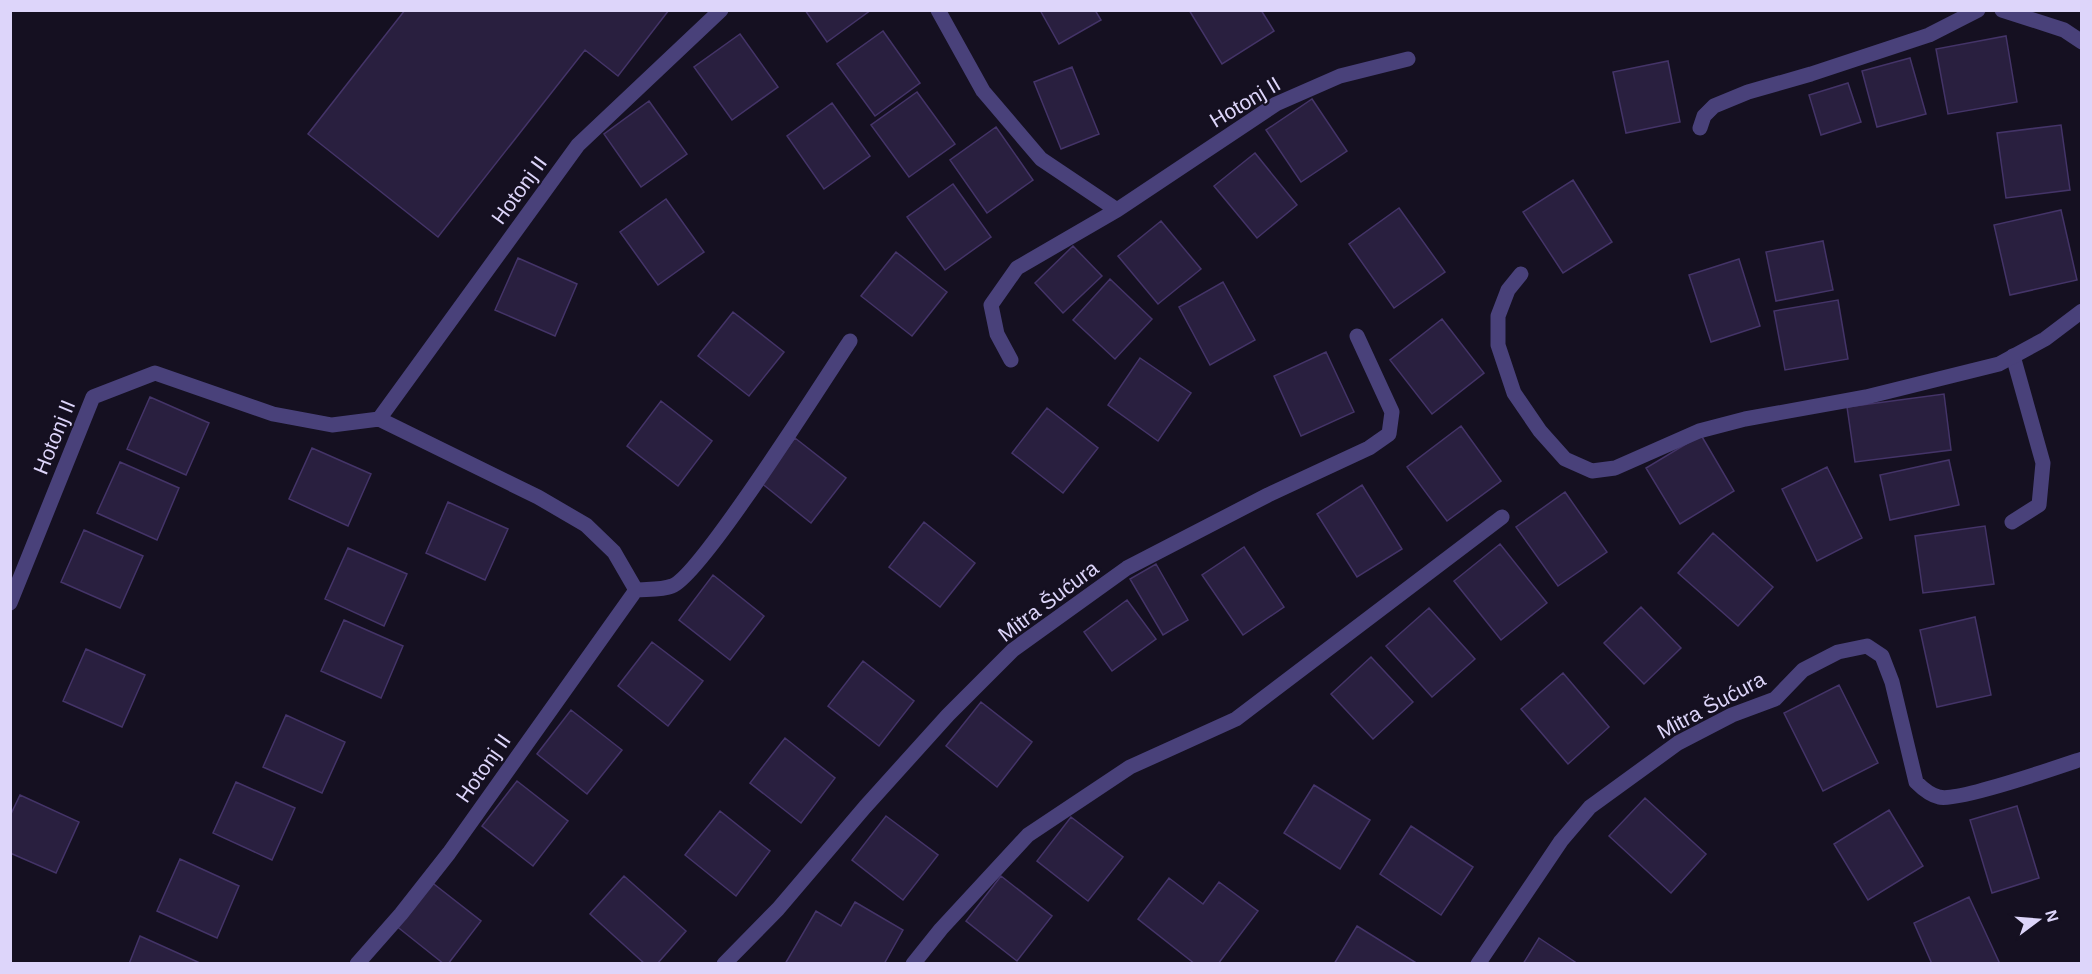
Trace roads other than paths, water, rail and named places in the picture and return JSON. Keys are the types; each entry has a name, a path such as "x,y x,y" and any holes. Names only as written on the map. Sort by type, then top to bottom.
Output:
{"street":[{"name":"Hotonj II","path":"10,603 93,397 155,374 273,414 332,425 379,419 578,145 721,10"},
{"path":"938,10 983,91 1041,159 1117,210"},
{"path":"1700,128 1704,116 1714,106 1748,92 1811,74 1929,34 1978,10"},
{"path":"2002,10 2064,30 2082,42"},
{"name":"Hotonj II","path":"1011,360 997,334 991,304 1017,268 1117,210 1275,104 1340,76 1408,59"},
{"path":"1521,274 1508,290 1498,316 1498,345 1514,393 1540,431 1565,459 1592,471 1615,468 1699,431 1745,419 1866,397 1999,364 2045,339 2082,311"},
{"name":"Mitra Šućura","path":"724,963 778,909 948,715 1013,650 1127,568 1268,495 1369,448 1389,434 1392,412 1357,336"},
{"path":"379,419 538,496 586,525 614,552 636,590 674,586 690,572 728,524 850,341"},
{"path":"2012,522 2038,505 2043,463 2013,356"},
{"path":"913,963 941,929 1028,835 1130,767 1236,719 1502,518"},
{"name":"Hotonj II","path":"357,963 449,853 636,590"},
{"name":"Mitra Šućura","path":"1478,963 1561,841 1590,807 1678,743 1732,715 1775,699 1803,670 1838,652 1867,646 1882,656 1892,682 1917,782 1925,790 1941,798 1978,791 2082,759"}]}
